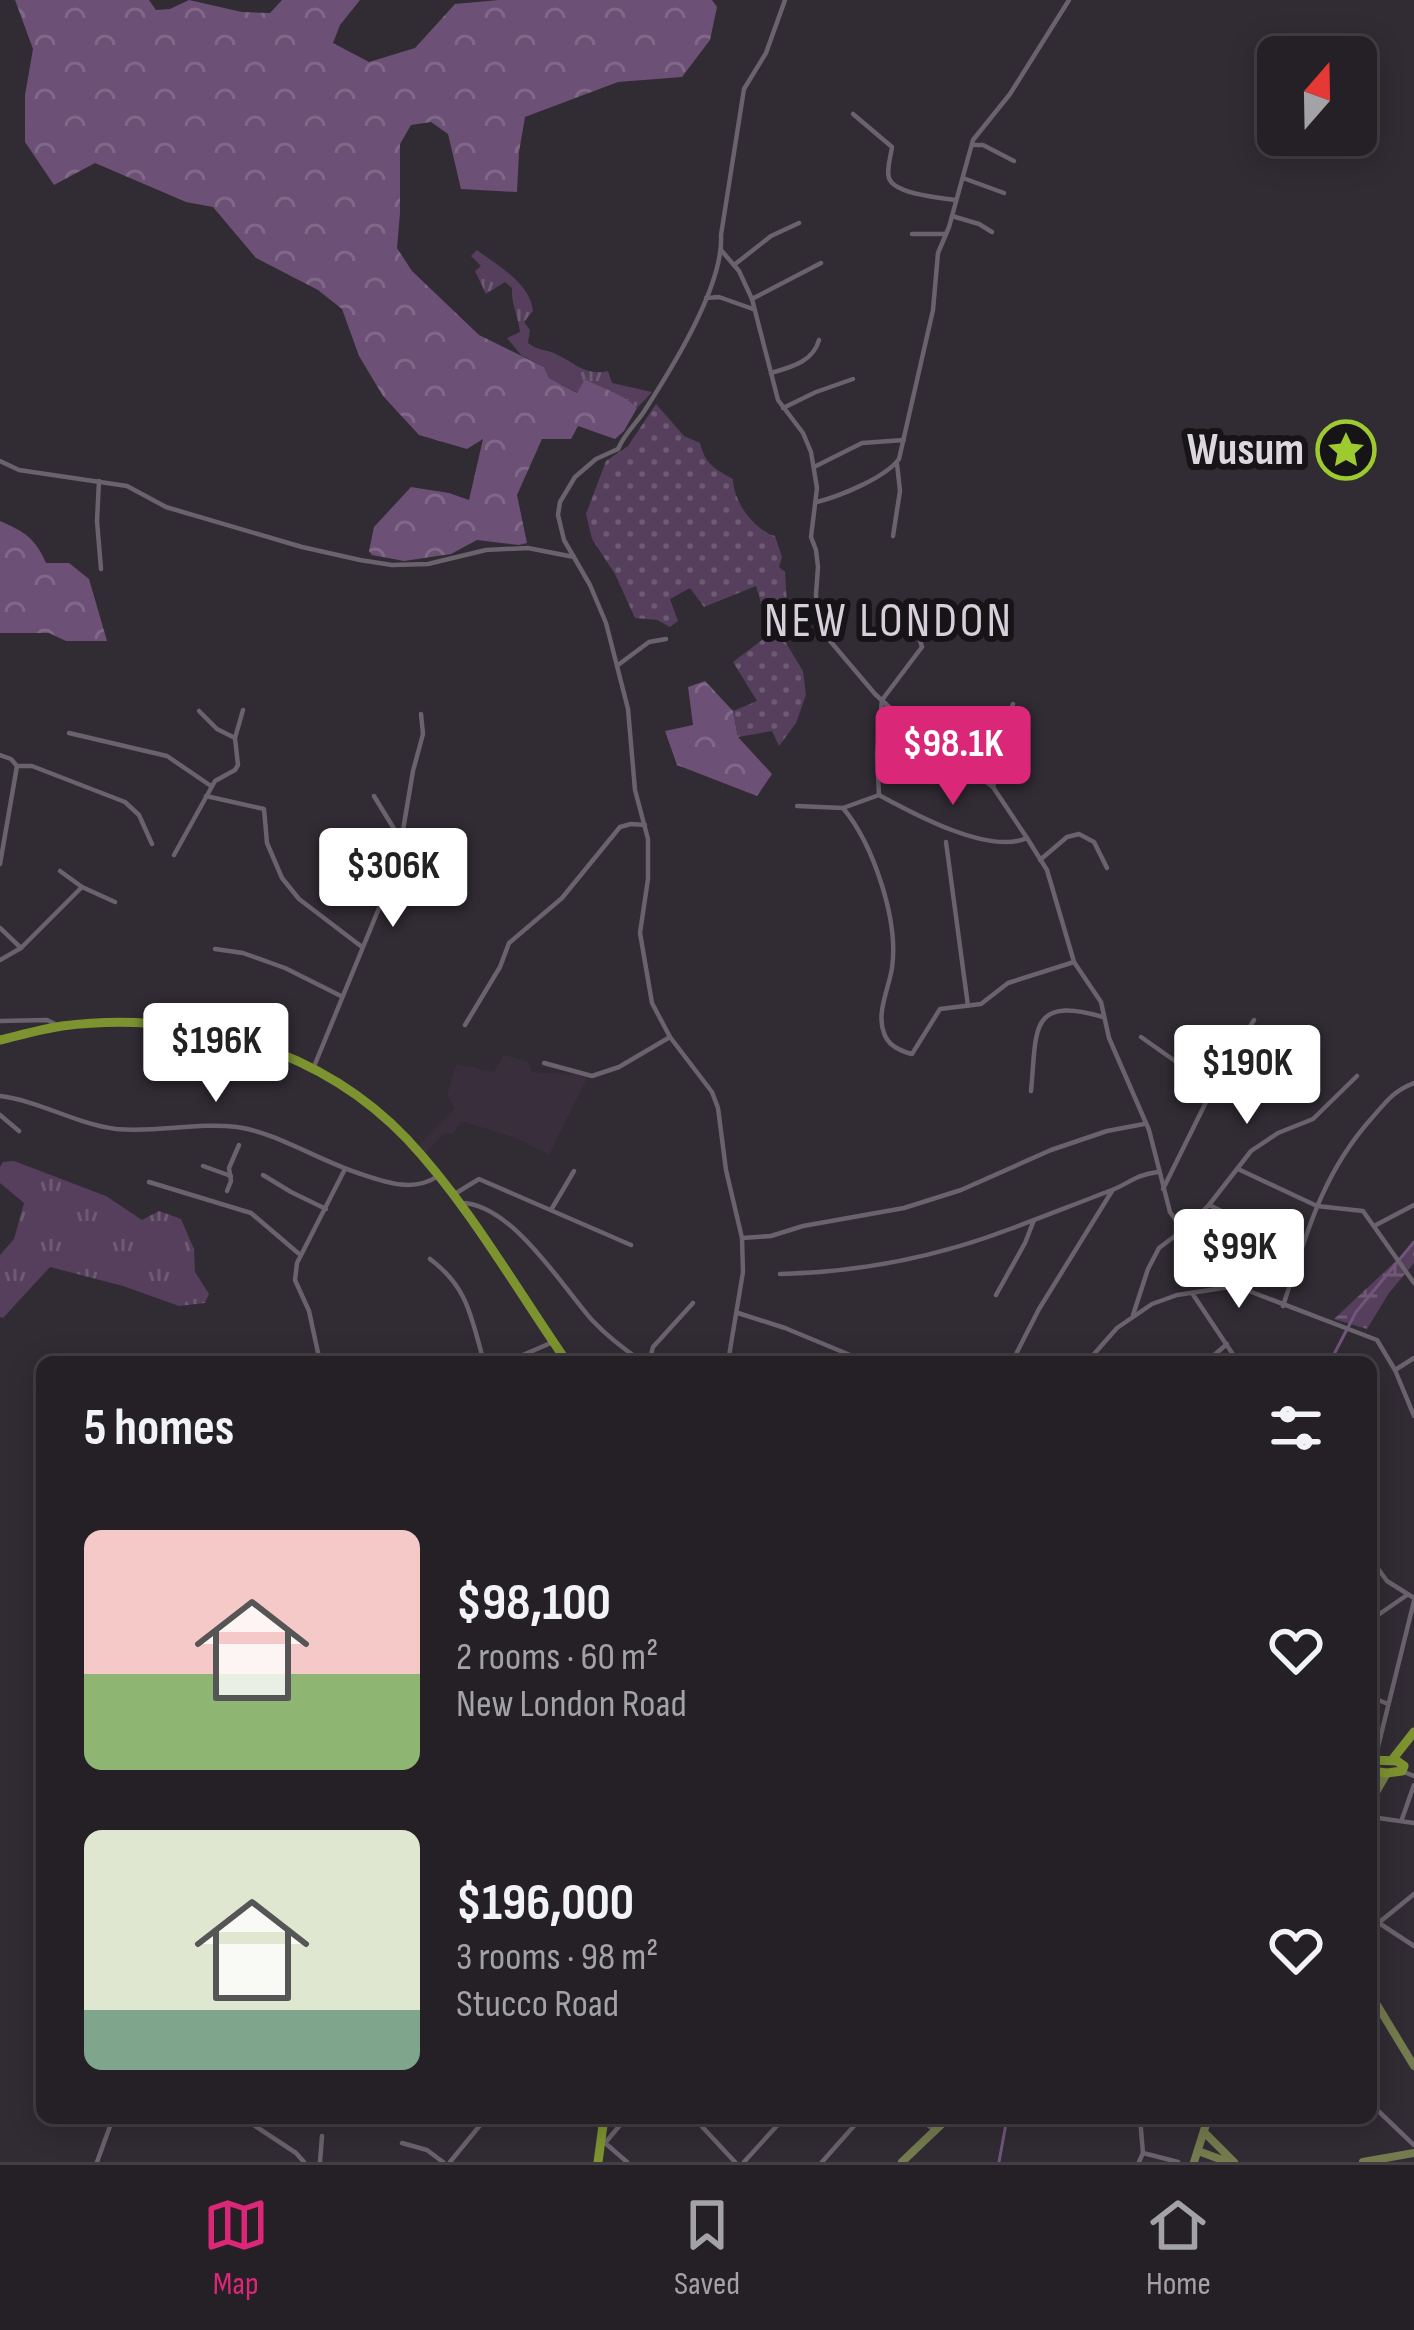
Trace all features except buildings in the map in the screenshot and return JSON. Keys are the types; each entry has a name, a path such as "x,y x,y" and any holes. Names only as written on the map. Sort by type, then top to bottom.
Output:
{"main road":[{"path":"0,1040 59,1026 136,1022 189,1027 246,1042 313,1069 376,1110 407,1139 456,1200 563,1356"},
{"path":"1377,1764 1387,1773 1403,1765 1405,1745 1414,1732"},
{"path":"598,2162 603,2131"}],"street":[{"path":"729,1356 742,1272 742,1238 715,1099 670,1037 652,1003 640,934 648,839 635,790 628,710 606,623 561,533 558,515 568,488 596,459 618,448 624,434 640,419 706,298 722,250 745,84 766,53 785,0"},
{"path":"893,536 900,491 897,464 933,310 938,253 973,140 1010,94 1069,0"},
{"path":"853,114 892,147 889,179 893,185 956,200"},
{"path":"973,145 983,145 1013,161"},
{"path":"963,178 1004,193"},
{"path":"952,216 992,232"},
{"path":"734,265 771,236 800,223"},
{"path":"912,234 946,234"},
{"path":"722,250 752,299 783,408 808,442 817,502 810,530 818,567 820,625 882,700 993,787 1047,870 1074,962 1096,993 1123,1075 1146,1124 1170,1212 1204,1260 1236,1286 1377,1340 1414,1416"},
{"path":"752,299 821,263"},
{"path":"706,298 719,297 754,309"},
{"path":"770,373 795,366 816,351 819,340"},
{"path":"783,408 853,379"},
{"path":"814,467 862,443 904,440"},
{"path":"0,461 19,470 132,488 166,507 359,560 428,564 485,550 528,548 574,557"},
{"path":"817,502 897,464"},
{"path":"99,481 101,569"},
{"path":"880,795 877,754 882,700 922,647 891,608"},
{"path":"618,664 649,642 666,639"},
{"path":"993,787 1003,721 1013,704"},
{"path":"174,854 211,786 238,765 235,738 244,710"},
{"path":"200,711 217,729 235,738"},
{"path":"313,1069 402,852 422,714"},
{"path":"69,733 166,756 211,786"},
{"path":"0,755 17,766 32,766 125,802 139,815 152,844"},
{"path":"0,864 17,766"},
{"path":"797,806 843,808 880,795 933,822 985,840 1007,843 1027,838"},
{"path":"206,796 264,808 267,843 282,878 299,898 362,947"},
{"path":"374,796 401,842"},
{"path":"843,808 858,826 875,866 890,926 893,964 881,1027 896,1048 913,1054 938,1011 981,1004 1007,983 1074,962"},
{"path":"465,1025 500,968 506,947 549,912 620,827 645,825"},
{"path":"1040,860 1067,837 1079,834 1094,842 1107,868"},
{"path":"946,842 968,1006"},
{"path":"60,871 115,902"},
{"path":"0,960 21,948 82,887"},
{"path":"0,928 21,948"},
{"path":"215,949 233,950 285,968 341,996"},
{"path":"1031,1091 1036,1044 1047,1014 1077,1009 1103,1017"},
{"path":"0,1021 47,1020 59,1026"},
{"path":"1163,1189 1215,1084 1254,1020"},
{"path":"544,1063 592,1076 619,1067 670,1037"},
{"path":"1141,1037 1215,1084"},
{"path":"1133,1315 1159,1248 1209,1205 1251,1150 1313,1119 1357,1076"},
{"path":"1282,1306 1317,1206 1339,1160 1397,1090 1414,1083"},
{"path":"0,1096 115,1129 242,1128 345,1169 400,1185 438,1176"},
{"path":"0,1115 20,1131"},
{"path":"742,1238 772,1237 803,1226 904,1208 961,1190 1051,1150 1146,1124"},
{"path":"227,1191 239,1145"},
{"path":"203,1166 231,1176"},
{"path":"1237,1168 1317,1206 1363,1211 1414,1283"},
{"path":"319,1356 296,1280 300,1256 345,1169"},
{"path":"551,1210 574,1171"},
{"path":"780,1274 922,1257 1034,1220 1113,1190 1133,1177 1159,1172"},
{"path":"263,1175 326,1209"},
{"path":"456,1200 479,1179 631,1245"},
{"path":"149,1182 251,1213 300,1256"},
{"path":"1015,1356 1052,1286 1113,1190"},
{"path":"456,1200 481,1206 524,1239 593,1320 638,1356"},
{"path":"1209,1205 1302,1250"},
{"path":"1374,1226 1414,1205"},
{"path":"996,1295 1034,1220"},
{"path":"430,1259 458,1284 482,1356"},
{"path":"1093,1356 1133,1315 1166,1298 1236,1286"},
{"path":"1192,1292 1234,1356"},
{"path":"649,1356 693,1303"},
{"path":"736,1313 853,1356"},
{"path":"521,1356 553,1342"},
{"path":"1213,1356 1227,1344"},
{"path":"1395,1370 1414,1358"},
{"path":"1377,1567 1412,1598"},
{"path":"1378,1615 1412,1598"},
{"path":"1377,1748 1412,1598"},
{"path":"1377,1700 1390,1705"},
{"path":"1402,1820 1414,1780 1403,1765"},
{"path":"1377,1789 1387,1773"},
{"path":"1377,1818 1414,1822"},
{"path":"1414,1894 1379,1923 1414,1946"},
{"path":"1377,2005 1414,2066"},
{"path":"1363,2162 1412,2150 1377,2110"},
{"path":"97,2162 111,2124"},
{"path":"252,2124 304,2162"},
{"path":"402,2143 447,2162 480,2124"},
{"path":"700,2124 735,2162"},
{"path":"744,2162 779,2124"},
{"path":"822,2162 857,2124"},
{"path":"925,2124 935,2132"},
{"path":"902,2162 942,2124"},
{"path":"1139,2162 1143,2153 1141,2124"},
{"path":"1194,2162 1206,2124"},
{"path":"603,2131 627,2162"},
{"path":"1204,2132 1231,2162"},
{"path":"320,2162 322,2137"},
{"path":"1198,2151 1231,2162"},
{"path":"1143,2153 1178,2162"}],"shaded area":[{"path":"504,1055 529,1062 532,1072 587,1078 549,1155 516,1138 461,1121 453,1134 445,1133 425,1153 418,1146 455,1109 447,1095 456,1064 494,1072"}],"green space":[{"path":"15,0 149,0 156,10 189,0 270,13 282,0 360,0 340,25 333,43 369,62 415,48 455,4 712,0 717,7 710,40 682,77 618,82 525,117 517,192 461,189 448,134 431,122 411,125 400,144 397,248 412,271 479,335 544,367 549,378 577,393 585,379 637,408 615,439 578,426 571,439 542,439 517,495 527,543 477,540 451,554 404,561 372,555 374,527 411,487 469,500 483,439 467,449 419,435 383,396 359,356 342,309 318,290 256,258 213,207 186,202 95,163 54,185 25,142 25,95 33,49"},
{"path":"477,250 512,276 531,301 533,311 524,322 530,330 528,343 587,371 608,371 612,383 652,392 637,408 585,379 578,393 549,378 544,367 521,355 507,338 520,332 512,288 505,282 486,294 475,271 481,266 471,256"},
{"path":"656,404 684,436 700,443 712,465 733,479 746,514 775,536 782,557 779,567 785,572 783,638 803,671 806,695 796,723 779,746 772,731 738,737 733,711 757,701 733,662 770,634 756,586 704,607 690,588 670,599 678,621 670,627 635,618 592,539 586,514 606,461 628,446"},
{"path":"0,521 28,537 46,563 69,563 89,579 107,641 66,641 49,633 0,633"},
{"path":"705,681 733,711 738,737 772,774 757,796 677,765 665,731 693,725 688,687"},
{"path":"14,1161 106,1196 142,1220 159,1211 181,1219 194,1249 195,1272 209,1294 205,1303 179,1306 50,1267 0,1317 0,1255 14,1239 24,1203 0,1183 3,1162"},
{"path":"1414,1244 1414,1263 1367,1329 1334,1319"}],"waterway":[{"path":"1333,1356 1356,1312 1414,1242"},
{"path":"999,2162 1006,2124"}],"place":[{"name":"Wusum","path":"1346,450"}],"district":[{"name":"NEW LONDON","path":"889,621"}]}
